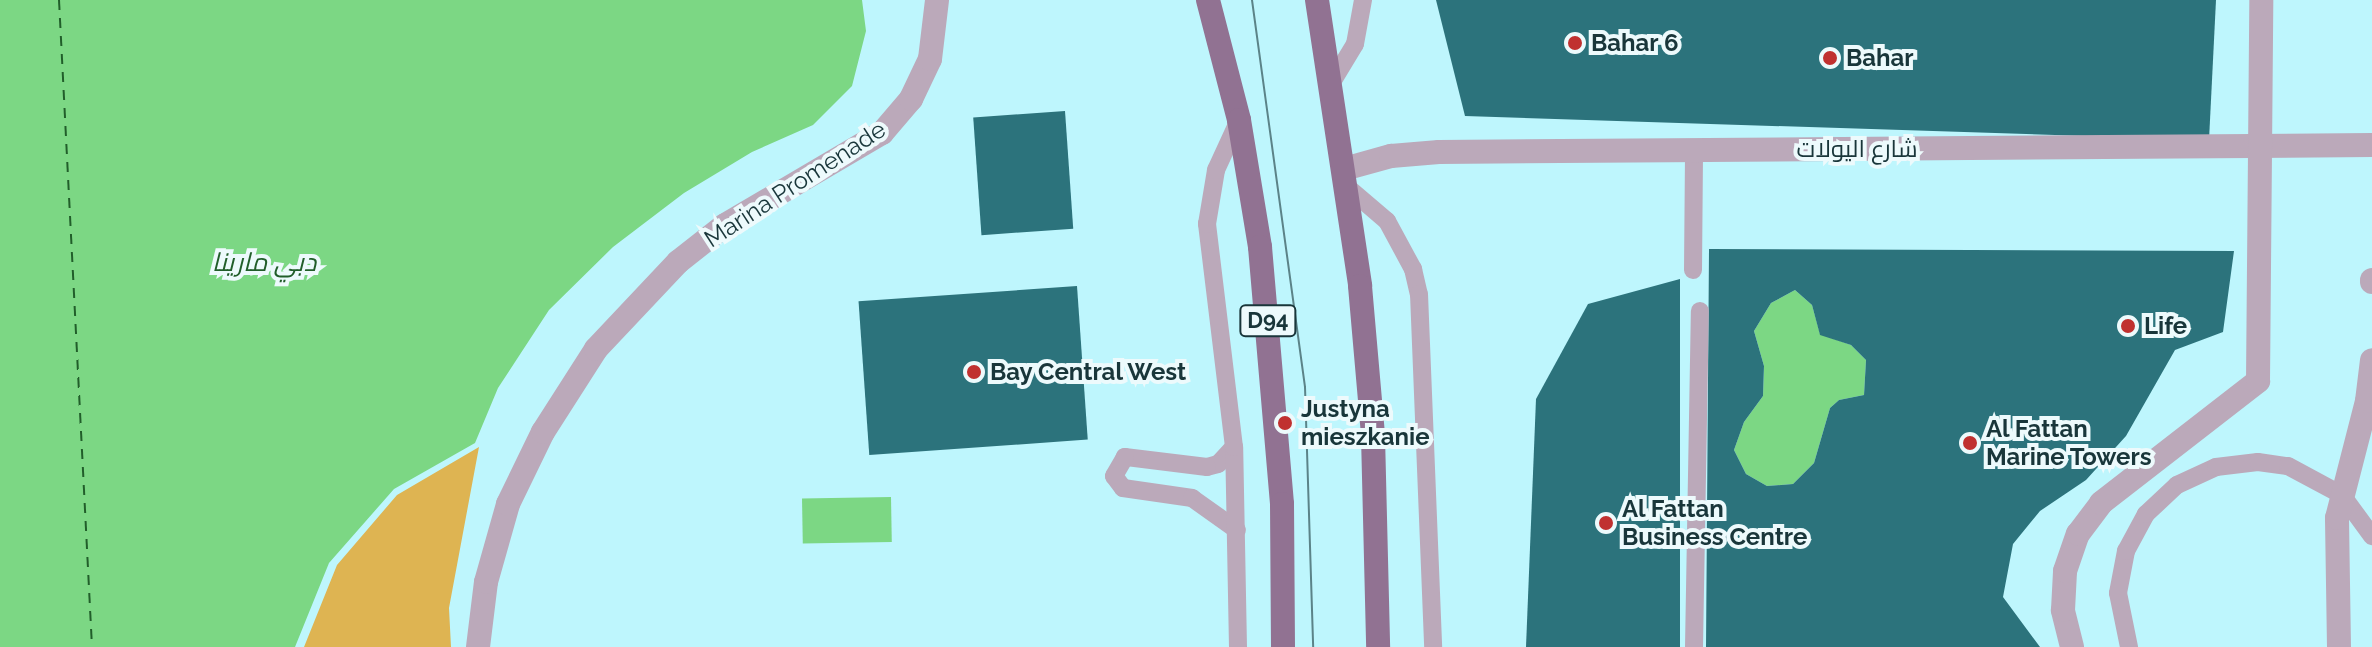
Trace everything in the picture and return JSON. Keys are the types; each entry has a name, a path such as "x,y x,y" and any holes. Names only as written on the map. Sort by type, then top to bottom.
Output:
{"main road":[{"name":"D94","path":"1208,0 1239,120 1274,376 1283,647"},
{"path":"1317,0 1345,178 1373,436 1378,647"}],"street":[{"name":"Marina Promenade","path":"478,647 486,582 508,504 543,432 596,349 678,262 725,225 882,133 911,99 930,59 937,0"},
{"path":"2072,647 2063,610 2065,571 2078,534 2101,503 2258,381 2261,0"},
{"name":"شارع اليولات","path":"1345,178 1391,156 1439,152 2372,145"},
{"path":"2339,647 2337,545 2342,495 2364,417 2372,360"}],"lane":[{"path":"1332,82 1355,44 1363,0"},
{"path":"1237,644 1234,447 1207,224 1216,170 1239,120"},
{"path":"1693,270 1694,150"},
{"path":"1345,178 1387,221 1413,269 1419,294 1433,647"},
{"path":"1694,647 1700,311"},
{"path":"1234,447 1218,464 1196,467 1133,456 1114,468 1123,488 1192,498 1237,530"},
{"path":"2129,647 2118,593 2126,551 2146,514 2177,485 2216,467 2258,462 2317,478 2342,495 2372,536"},
{"path":"1192,498 1196,467"}],"shaded area":[{"path":"479,447 449,608 451,647 304,647 337,565 397,495"}],"water":[{"name":"دبي مارينا","path":"0,0 862,0 866,31 852,86 813,125 752,152 684,193 613,247 549,310 498,388 475,443 394,489 329,563 295,647 0,647"},
{"path":"1795,290 1812,305 1820,334 1851,345 1866,360 1864,395 1839,400 1830,408 1814,463 1793,484 1767,486 1746,474 1734,450 1744,422 1763,396 1764,366 1754,331 1771,303"},
{"path":"891,497 892,542 803,544 802,499"}],"building":[{"name":"Bahar","path":"1436,0 2216,0 2209,140 1465,116"},
{"path":"1065,111 1073,229 981,235 973,117"},
{"name":"Al Fattan Marine Towers","path":"1709,249 2234,251 2223,332 2175,350 2126,436 2086,480 2040,511 2013,544 2003,597 2040,647 1706,647","holes":["1795,290 1812,305 1820,335 1851,345 1866,360 1864,395 1839,400 1830,408 1814,463 1793,484 1767,486 1746,474 1734,450 1744,422 1763,396 1764,366 1754,331 1771,303"]},
{"name":"Al Fattan Business Centre","path":"1680,279 1680,647 1526,647 1536,399 1588,304"},
{"name":"Bay Central West","path":"1077,286 1088,440 869,455 859,301"}],"ferry route":[{"path":"59,0 92,647"}],"tram line":[{"path":"1252,0 1305,387 1313,647"}],"place":[{"name":"Bahar 6","path":"1575,43"},
{"name":"Bahar","path":"1830,58"},
{"name":"Life","path":"2128,326"},
{"name":"Bay Central West","path":"974,372"},
{"name":"Justyna mieszkanie","path":"1285,423"},
{"name":"Al Fattan Marine Towers","path":"1970,443"},
{"name":"Al Fattan Business Centre","path":"1606,523"}]}
